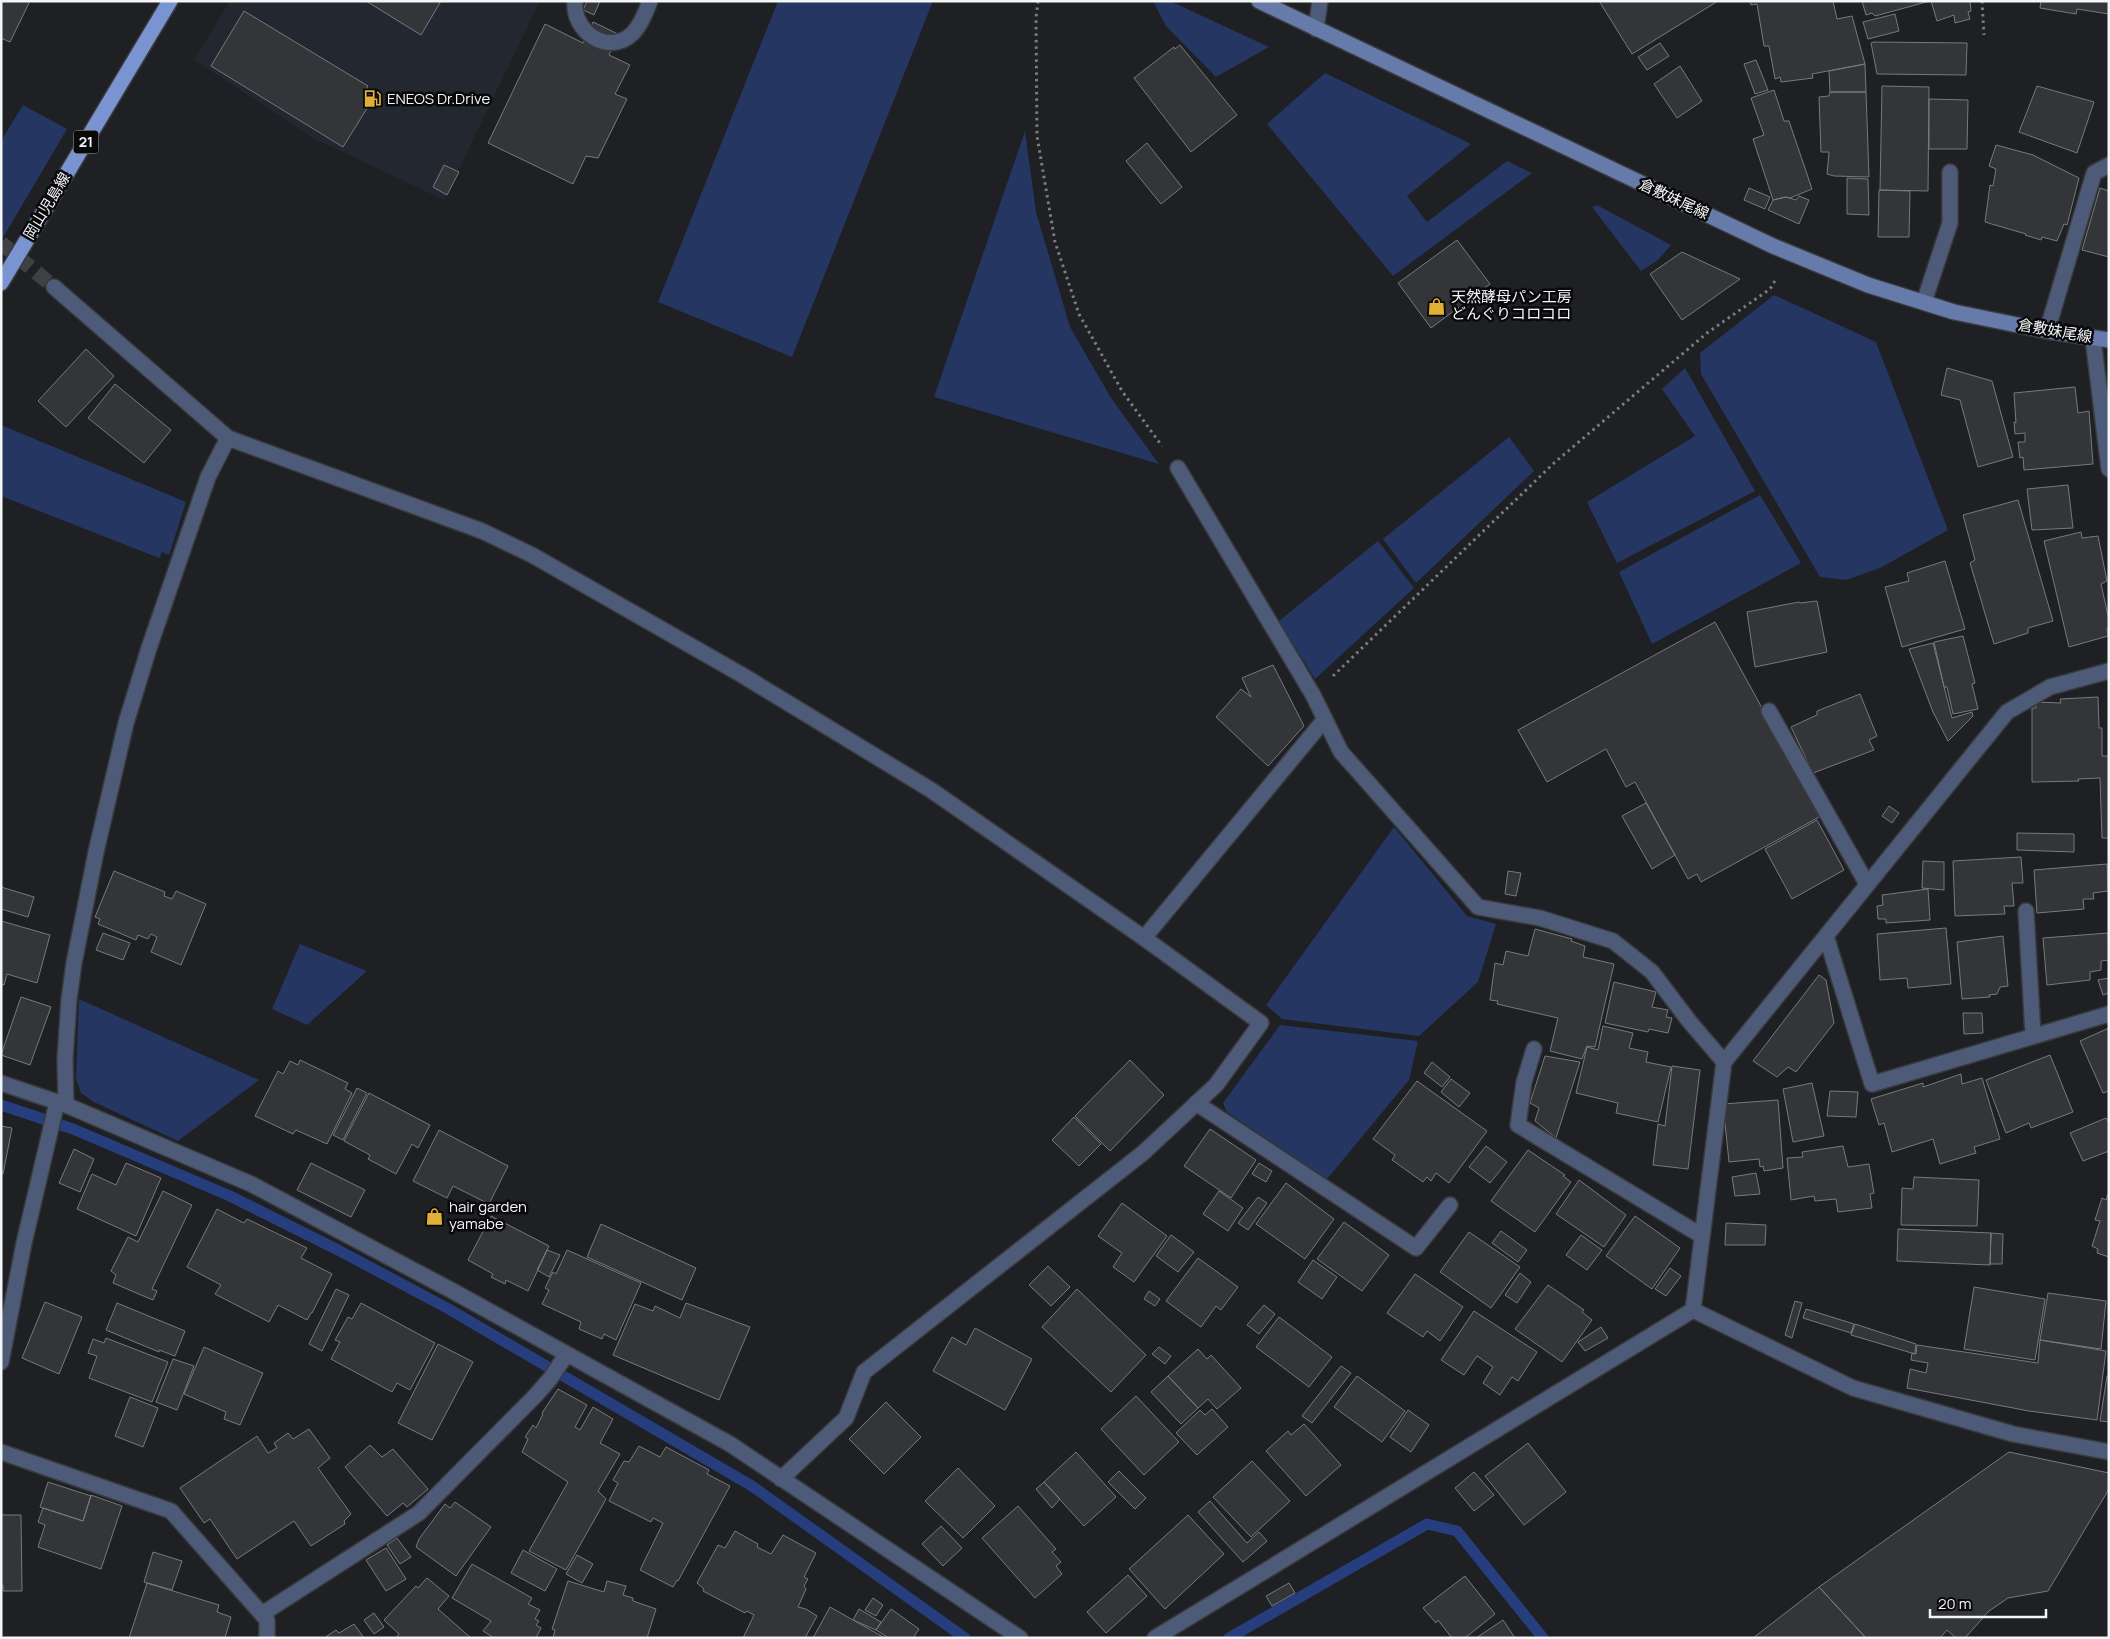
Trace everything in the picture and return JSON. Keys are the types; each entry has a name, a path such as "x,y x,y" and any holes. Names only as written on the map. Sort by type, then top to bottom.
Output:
{"main road":[{"name":"岡山児島線","path":"1,282 170,1"},
{"name":"倉敷妹尾線","path":"1259,1 1794,255 1868,285 1954,312 2047,331 2109,340"}],"street":[{"path":"575,1 577,21 587,34 602,42 627,38 633,33 639,26 650,1"},
{"path":"1316,29 1320,1"},
{"path":"2047,331 2094,173 2109,165"},
{"path":"1924,302 1950,223 1950,172"},
{"path":"54,288 228,438 482,531 532,555 742,675 931,790 1144,938 1261,1023 1216,1085 1143,1153 864,1372 846,1418 781,1479"},
{"path":"2093,339 2109,469"},
{"path":"1,1362 24,1243 50,1130 59,1106 74,963 96,852 124,732 149,648 208,477 228,438"},
{"path":"1178,468 1313,695 1341,752 1478,907 1540,918 1613,941 1652,972 1689,1022 1724,1062"},
{"path":"1693,1310 1724,1062 2007,712 2050,687 2109,671"},
{"path":"1769,711 1867,884"},
{"path":"1144,938 1325,719"},
{"path":"2026,911 2033,1035"},
{"path":"1826,936 1872,1084 2109,1014"},
{"path":"1534,1049 1524,1082 1518,1125 1702,1236"},
{"path":"1,1083 250,1184 449,1289 563,1360 730,1444 1020,1638"},
{"path":"1196,1103 1416,1248 1450,1205"},
{"path":"1693,1310 1853,1388 2013,1434 2109,1452"},
{"path":"1155,1638 1693,1310"},
{"path":"262,1614 419,1513 550,1379 563,1360"},
{"path":"1,1452 171,1511 267,1620 267,1638"}],"path":[{"path":"1038,1 1036,18 1037,136 1055,242 1078,314 1122,391 1178,468"},
{"path":"1982,1 1984,35"},
{"path":"1313,695 1554,463 1707,333 1770,288 1794,255"}],"shaded area":[{"name":"ENEOS Dr.Drive","path":"230,1 540,1 444,200 313,138 194,60"},
{"path":"778,1 933,1 792,357 658,302"},
{"path":"1153,1 1170,1 1269,47 1216,77 1166,26"},
{"path":"1325,73 1471,144 1407,196 1427,222 1507,161 1532,173 1393,276 1267,124"},
{"path":"23,105 67,129 1,241 1,141"},
{"path":"1025,131 1036,212 1070,327 1111,398 1159,464 934,397"},
{"path":"1597,205 1671,245 1658,260 1641,271 1592,207"},
{"path":"1774,295 1876,342 1948,530 1880,568 1846,580 1820,577 1701,374 1700,353"},
{"path":"1685,368 1755,491 1617,563 1587,502 1695,436 1662,389"},
{"path":"1,425 186,502 169,555 162,552 159,558 1,496"},
{"path":"1509,437 1534,471 1416,583 1383,539"},
{"path":"1760,495 1801,563 1652,644 1619,572"},
{"path":"1378,541 1414,588 1315,679 1279,621"},
{"path":"1394,827 1467,916 1496,924 1478,982 1419,1036 1282,1019 1266,1005"},
{"path":"300,944 367,971 307,1025 272,1009"},
{"path":"79,999 259,1080 178,1141 94,1102 81,1093 76,1079"},
{"path":"1280,1025 1418,1041 1409,1080 1327,1179 1227,1112 1223,1103"}],"building":[{"path":"1,1 30,1 10,42 1,38"},
{"path":"366,1 441,1 421,35"},
{"path":"587,1 600,1 594,15 583,10"},
{"path":"1599,1 1718,1 1632,54"},
{"path":"1750,1 1833,1 1837,19 1852,16 1865,64 1812,74 1813,78 1781,82 1780,77 1775,79 1769,46 1764,46 1757,4 1751,5"},
{"path":"1862,1 1930,1 1875,16 1872,13 1866,15"},
{"path":"1931,1 1970,1 1971,11 1968,12 1970,19 1955,23 1954,15 1937,21"},
{"path":"2041,1 2109,1 2109,14 2077,9 2076,14 2040,8"},
{"path":"244,11 368,86 365,92 374,97 343,147 211,66"},
{"path":"1895,14 1899,31 1868,39 1863,22"},
{"path":"593,22 618,34 609,55 630,65 615,94 627,99 598,158 586,156 573,184 488,143 545,24 583,43"},
{"path":"1660,43 1669,56 1647,70 1638,57"},
{"path":"1871,43 1967,43 1966,75 1877,74"},
{"path":"1180,45 1237,115 1191,152 1134,78 1174,47 1175,49"},
{"path":"1756,60 1768,90 1755,94 1744,64"},
{"path":"1865,64 1866,92 1830,92 1829,71"},
{"path":"1680,66 1702,101 1677,118 1654,84"},
{"path":"1882,86 1929,87 1928,191 1880,190"},
{"path":"2037,86 2094,102 2077,153 2019,132"},
{"path":"1774,90 1784,121 1789,121 1812,189 1790,198 1773,200 1753,139 1764,135 1751,98"},
{"path":"1830,92 1866,92 1869,177 1827,174 1829,152 1821,152 1819,97 1829,96"},
{"path":"1929,99 1968,100 1967,149 1929,149"},
{"path":"1147,143 1182,187 1161,204 1126,161"},
{"path":"1996,145 2033,155 2079,178 2067,225 2064,224 2057,241 2042,237 2041,240 1985,222 1990,185 1993,186 1996,169 1989,166"},
{"path":"444,165 459,172 447,195 433,187"},
{"path":"1847,178 1868,179 1869,215 1847,214"},
{"path":"1749,188 1770,197 1765,209 1744,200"},
{"path":"2100,188 2109,191 2109,257 2082,250"},
{"path":"1879,190 1910,191 1909,237 1878,237"},
{"path":"1799,196 1809,200 1799,224 1768,210 1773,200 1786,197 1796,200"},
{"name":"天然酵母パン工房 どんぐりコロコロ","path":"1457,240 1490,284 1431,328 1398,283"},
{"path":"1682,252 1740,279 1682,320 1650,274"},
{"path":"86,349 114,376 66,427 38,401"},
{"path":"1947,368 1992,381 2013,457 1978,467 1960,400 1941,395"},
{"path":"115,384 171,430 144,463 88,418"},
{"path":"2075,387 2078,413 2089,411 2093,464 2024,470 2023,457 2020,458 2018,442 2025,442 2025,433 2015,434 2014,393"},
{"path":"2068,485 2073,528 2032,530 2027,489"},
{"path":"2018,500 2053,621 2028,628 2028,633 1994,644 1970,563 1975,560 1963,515"},
{"path":"2081,532 2082,538 2098,536 2107,581 2101,584 2109,627 2107,628 2108,636 2069,647 2044,541"},
{"path":"1945,561 1965,629 1902,647 1885,587 1909,581 1907,573"},
{"path":"1817,601 1827,652 1755,667 1747,612 1799,602"},
{"path":"1715,622 1821,816 1701,882 1697,874 1688,879 1635,782 1626,787 1606,749 1547,782 1518,730"},
{"path":"1963,636 1975,683 1972,684 1978,709 1953,714 1947,687 1944,687 1934,642"},
{"path":"1933,643 1952,718 1972,712 1973,716 1948,741 1933,712 1909,649"},
{"path":"1273,665 1304,726 1268,766 1216,717 1241,689 1251,697 1242,678"},
{"path":"1860,694 1877,736 1869,740 1874,750 1813,773 1791,727 1817,715 1817,711"},
{"path":"2098,697 2099,728 2102,728 2102,756 2109,756 2109,838 2102,838 2100,778 2078,779 2079,781 2032,782 2032,708 2036,708 2036,702 2061,703 2060,699"},
{"path":"1646,803 1675,855 1652,869 1622,816"},
{"path":"1889,806 1899,813 1892,823 1882,816"},
{"path":"1817,820 1844,870 1792,899 1765,849"},
{"path":"2017,833 2074,834 2074,852 2017,850"},
{"path":"2021,857 2023,883 2012,883 2014,906 2004,906 2005,914 1955,916 1953,861"},
{"path":"1923,861 1944,862 1944,890 1922,888"},
{"path":"2107,864 2108,891 2093,893 2094,899 2083,899 2084,909 2037,913 2034,870"},
{"path":"114,871 165,892 164,896 172,899 176,891 206,904 181,965 151,952 157,937 151,934 148,939 138,935 136,940 98,924 100,919 95,917"},
{"path":"1508,871 1521,873 1516,896 1505,894"},
{"path":"1,887 34,897 28,917 1,909"},
{"path":"1928,889 1930,920 1886,923 1886,919 1878,919 1877,906 1883,905 1882,895"},
{"path":"1,921 50,935 37,983 7,974 4,985 1,984"},
{"path":"1946,928 1951,984 1908,988 1907,978 1880,980 1877,934"},
{"path":"1535,929 1572,939 1571,941 1585,946 1583,957 1614,964 1595,1047 1587,1046 1582,1059 1550,1051 1558,1018 1497,1004 1498,1001 1490,1000 1495,963 1503,965 1506,951 1528,956"},
{"path":"103,933 130,943 123,960 96,950"},
{"path":"2108,933 2109,960 2101,961 2101,970 2090,972 2090,980 2047,985 2043,938"},
{"path":"2003,936 2008,986 2000,987 1997,994 1989,995 1990,997 1962,999 1957,942"},
{"path":"1819,975 1826,980 1834,1023 1796,1072 1788,1067 1777,1077 1753,1061"},
{"path":"2109,978 2109,993 2103,995 2098,980"},
{"path":"1614,982 1656,992 1652,1007 1668,1010 1666,1017 1672,1018 1668,1033 1649,1029 1648,1032 1605,1023"},
{"path":"21,997 51,1007 30,1065 1,1055"},
{"path":"1963,1013 1982,1013 1983,1033 1964,1034"},
{"path":"1603,1026 1633,1033 1629,1048 1648,1052 1646,1062 1671,1067 1658,1122 1616,1113 1618,1103 1576,1093 1587,1047 1598,1050"},
{"path":"2109,1028 2109,1091 2103,1093 2080,1041"},
{"path":"2050,1055 2073,1112 2031,1128 2029,1123 2006,1133 1986,1080"},
{"path":"1545,1056 1580,1062 1556,1138 1535,1121 1539,1108 1530,1103"},
{"path":"300,1060 348,1083 345,1089 352,1093 327,1144 296,1130 293,1134 255,1116 278,1071 283,1074 290,1061 298,1065"},
{"path":"1130,1060 1164,1095 1110,1151 1075,1116"},
{"path":"1432,1062 1450,1077 1442,1087 1424,1073"},
{"path":"1672,1066 1700,1070 1688,1169 1653,1165 1658,1124 1665,1126"},
{"path":"1961,1074 1962,1084 1982,1078 2000,1139 1974,1147 1976,1153 1940,1164 1933,1139 1892,1152 1884,1123 1879,1125 1871,1099 1923,1083 1923,1087"},
{"path":"1451,1079 1470,1093 1459,1107 1441,1092"},
{"path":"1417,1081 1487,1131 1449,1183 1436,1173 1431,1181 1427,1177 1423,1182 1392,1160 1395,1155 1373,1139"},
{"path":"1812,1083 1824,1136 1793,1142 1783,1089"},
{"path":"357,1088 367,1093 343,1140 333,1135"},
{"path":"1830,1091 1858,1092 1856,1117 1827,1116"},
{"path":"369,1093 430,1125 418,1148 412,1144 396,1174 368,1159 370,1155 344,1141"},
{"path":"1778,1100 1783,1168 1764,1171 1763,1166 1760,1167 1759,1159 1729,1162 1723,1104"},
{"path":"1074,1117 1101,1144 1079,1166 1052,1140"},
{"path":"2106,1118 2109,1123 2109,1151 2083,1161 2070,1133"},
{"path":"1,1126 12,1128 3,1174 1,1174"},
{"path":"1210,1129 1256,1160 1231,1198 1184,1166"},
{"path":"439,1130 508,1166 489,1204 453,1186 447,1198 413,1181"},
{"path":"1486,1146 1507,1162 1490,1183 1469,1167"},
{"path":"1843,1146 1848,1167 1869,1164 1874,1193 1870,1194 1872,1208 1838,1212 1836,1199 1815,1201 1814,1196 1791,1200 1787,1158 1803,1157 1802,1152"},
{"path":"74,1149 94,1159 80,1192 59,1183"},
{"path":"1528,1150 1565,1175 1563,1176 1571,1182 1535,1232 1491,1201"},
{"path":"126,1163 161,1178 136,1236 77,1209 92,1174 116,1185"},
{"path":"311,1163 365,1190 351,1217 297,1190"},
{"path":"1259,1163 1272,1171 1266,1182 1252,1174"},
{"path":"1756,1173 1760,1194 1735,1196 1732,1177"},
{"path":"1914,1177 1979,1180 1977,1226 1901,1225 1902,1188 1913,1189"},
{"path":"1579,1180 1626,1215 1604,1247 1556,1214"},
{"path":"1286,1183 1334,1219 1305,1259 1256,1224"},
{"path":"163,1191 192,1205 152,1289 157,1291 153,1300 113,1283 116,1275 111,1271 128,1237 138,1242"},
{"path":"1219,1191 1243,1208 1228,1231 1203,1214"},
{"path":"2108,1194 2109,1257 2097,1253 2098,1249 2092,1246 2100,1221 2095,1220 2102,1198 2106,1200"},
{"path":"1258,1197 1267,1203 1248,1230 1238,1223"},
{"path":"1122,1203 1167,1236 1134,1282 1113,1267 1122,1253 1098,1236"},
{"path":"217,1209 244,1223 247,1219 307,1248 301,1258 332,1274 307,1320 278,1305 269,1322 215,1294 221,1285 187,1267"},
{"path":"491,1216 549,1246 528,1291 506,1280 505,1284 491,1277 493,1274 468,1260"},
{"path":"1635,1216 1680,1248 1652,1289 1606,1256"},
{"path":"1344,1222 1389,1255 1362,1291 1317,1259"},
{"path":"1726,1223 1766,1225 1765,1245 1725,1245"},
{"path":"601,1224 696,1268 682,1300 587,1257"},
{"path":"1898,1229 1991,1233 1990,1265 1897,1261"},
{"path":"1501,1231 1527,1250 1518,1262 1492,1243"},
{"path":"1469,1232 1520,1267 1491,1308 1440,1272"},
{"path":"1991,1233 2003,1234 2002,1264 1990,1264"},
{"path":"1171,1235 1194,1252 1178,1272 1156,1256"},
{"path":"1581,1235 1602,1250 1587,1270 1566,1255"},
{"path":"547,1250 560,1255 549,1277 537,1270"},
{"path":"567,1250 641,1283 616,1340 604,1334 602,1339 579,1329 581,1322 542,1304 549,1290 545,1288 553,1272 556,1274"},
{"path":"1198,1258 1238,1287 1221,1310 1216,1306 1201,1327 1166,1301"},
{"path":"1313,1260 1337,1277 1322,1299 1298,1282"},
{"path":"1048,1266 1070,1287 1051,1306 1029,1285"},
{"path":"1670,1268 1681,1276 1666,1296 1655,1289"},
{"path":"1520,1273 1531,1282 1517,1303 1505,1295"},
{"path":"1415,1274 1463,1307 1440,1341 1427,1331 1423,1337 1387,1313"},
{"path":"1548,1285 1584,1310 1582,1312 1592,1320 1562,1362 1515,1329"},
{"path":"1974,1287 2045,1299 2035,1360 1964,1349"},
{"path":"336,1289 349,1295 322,1351 309,1344"},
{"path":"1077,1289 1146,1355 1111,1392 1042,1327"},
{"path":"1149,1291 1160,1299 1155,1306 1144,1299"},
{"path":"2048,1293 2106,1301 2101,1349 2040,1340"},
{"path":"1795,1301 1802,1303 1792,1338 1785,1335"},
{"path":"45,1302 82,1317 59,1374 22,1358"},
{"path":"117,1303 185,1331 175,1356 159,1350 159,1352 106,1330"},
{"path":"361,1303 435,1343 410,1390 397,1383 392,1392 331,1359 340,1342 335,1340 348,1317 352,1319"},
{"path":"686,1303 750,1327 719,1400 613,1355 635,1304 653,1311 655,1306 680,1318"},
{"path":"1264,1305 1275,1314 1259,1334 1247,1325"},
{"path":"1806,1309 1854,1324 1851,1333 1803,1318"},
{"path":"1474,1311 1537,1352 1518,1381 1512,1377 1500,1395 1483,1383 1493,1367 1477,1356 1464,1375 1441,1360"},
{"path":"1279,1317 1332,1357 1309,1387 1256,1347"},
{"path":"1855,1324 1916,1344 1915,1354 1851,1335"},
{"path":"1601,1327 1608,1338 1585,1351 1578,1342"},
{"path":"975,1328 1032,1359 1005,1410 933,1371 952,1337 966,1345"},
{"path":"106,1338 168,1362 152,1402 89,1378 97,1356 88,1353 93,1339 104,1343"},
{"path":"2040,1340 2106,1351 2097,1420 2029,1411 1907,1388 1910,1369 1926,1373 1928,1363 1911,1360 1912,1353 1916,1354 1917,1345 2038,1363"},
{"path":"438,1344 473,1362 432,1440 398,1423"},
{"path":"204,1347 263,1373 240,1425 224,1419 226,1412 184,1394"},
{"path":"1159,1347 1171,1356 1165,1364 1152,1354"},
{"path":"1198,1349 1207,1359 1211,1355 1241,1388 1217,1409 1208,1399 1198,1408 1168,1376"},
{"path":"173,1359 194,1366 177,1410 156,1402"},
{"path":"1341,1366 1351,1373 1312,1423 1302,1416"},
{"path":"1168,1376 1198,1408 1181,1424 1151,1392"},
{"path":"1357,1376 1405,1411 1382,1442 1334,1407"},
{"path":"2107,1376 2109,1376 2109,1422 2100,1421"},
{"path":"558,1389 587,1405 575,1427 580,1430 593,1407 613,1419 600,1443 620,1454 598,1491 606,1499 566,1570 529,1551 568,1482 522,1452 528,1439 525,1437 533,1425 536,1428 542,1413"},
{"path":"1136,1396 1179,1442 1144,1475 1101,1429"},
{"path":"130,1397 158,1408 143,1447 115,1436"},
{"path":"886,1402 921,1437 884,1474 849,1439"},
{"path":"1212,1409 1228,1427 1197,1455 1176,1433 1200,1410 1205,1415"},
{"path":"1408,1410 1429,1425 1411,1452 1390,1437"},
{"path":"1304,1424 1341,1465 1306,1496 1266,1451 1288,1431 1291,1435"},
{"path":"309,1429 330,1458 318,1468 351,1514 344,1521 345,1524 311,1546 294,1521 237,1559 210,1519 204,1523 180,1488 257,1436 268,1453 277,1448 274,1443 288,1433 293,1439"},
{"path":"1528,1443 1566,1492 1524,1525 1485,1476"},
{"path":"370,1445 382,1457 393,1449 428,1489 407,1507 403,1503 387,1516 345,1467"},
{"path":"639,1446 660,1457 666,1447 709,1470 707,1474 730,1486 673,1587 640,1570 663,1523 653,1518 651,1522 609,1501 618,1483 613,1480 624,1461 629,1462"},
{"path":"1076,1452 1116,1497 1084,1526 1044,1482"},
{"path":"2009,1452 2109,1473 2109,1489 2048,1591 2008,1598 1989,1611 1965,1638 1956,1638 1947,1630 1940,1638 1866,1638 1819,1587"},
{"path":"1252,1461 1290,1501 1251,1537 1213,1497"},
{"path":"958,1468 995,1506 963,1538 925,1501"},
{"path":"1119,1471 1146,1498 1135,1509 1108,1482"},
{"path":"1474,1472 1494,1495 1474,1511 1455,1488"},
{"path":"48,1482 91,1496 83,1521 40,1507"},
{"path":"1044,1482 1060,1499 1052,1508 1036,1489"},
{"path":"91,1495 122,1506 101,1569 38,1547 45,1525 38,1522 43,1508 83,1521"},
{"path":"1210,1501 1247,1543 1259,1532 1267,1541 1243,1562 1198,1512"},
{"path":"455,1502 491,1527 456,1576 416,1547 419,1539 445,1504 450,1508"},
{"path":"1018,1506 1056,1549 1052,1552 1061,1562 1056,1566 1062,1574 1035,1598 982,1538"},
{"path":"1,1515 21,1515 22,1591 3,1591 3,1585 1,1585"},
{"path":"1188,1515 1224,1554 1165,1609 1129,1569"},
{"path":"941,1526 962,1548 943,1566 922,1544"},
{"path":"735,1531 758,1544 757,1547 771,1554 783,1535 816,1553 804,1577 808,1579 804,1586 806,1589 798,1607 806,1609 817,1616 805,1638 743,1638 754,1615 747,1611 745,1613 703,1591 704,1589 697,1583 718,1545 725,1548"},
{"path":"397,1538 411,1557 400,1564 387,1545"},
{"path":"386,1548 406,1579 386,1591 366,1560"},
{"path":"523,1550 557,1569 545,1591 511,1573"},
{"path":"153,1552 182,1561 172,1590 144,1582"},
{"path":"577,1555 593,1564 582,1583 566,1574"},
{"path":"472,1564 532,1598 528,1604 540,1610 535,1619 539,1621 536,1625 541,1628 536,1638 494,1638 483,1631 491,1621 452,1598"},
{"path":"1128,1575 1147,1596 1106,1633 1087,1612"},
{"path":"1465,1576 1495,1614 1465,1638 1452,1638 1438,1620 1436,1623 1423,1608"},
{"path":"427,1578 449,1596 438,1609 471,1638 396,1638 399,1634 384,1620 416,1586 418,1588"},
{"path":"568,1581 604,1592 607,1581 626,1586 623,1595 633,1598 633,1601 656,1609 647,1638 553,1638 555,1630 552,1629"},
{"path":"147,1583 219,1605 217,1612 231,1617 225,1638 129,1638"},
{"path":"1289,1583 1295,1593 1272,1606 1266,1596"},
{"path":"1819,1587 1866,1638 1753,1638"},
{"path":"873,1598 883,1605 876,1616 865,1610"},
{"path":"830,1607 885,1638 813,1638"},
{"path":"859,1609 881,1622 876,1630 853,1620"},
{"path":"891,1609 919,1629 913,1638 889,1638 876,1630"},
{"path":"374,1613 384,1627 374,1634 364,1620"},
{"path":"1503,1620 1515,1638 1476,1638"},
{"path":"354,1624 364,1638 324,1638 336,1630 339,1633"}],"waterway":[{"path":"1,1105 73,1129 230,1196 338,1250 447,1308 752,1486 965,1638"},
{"path":"1229,1638 1427,1524 1457,1531 1543,1638"}],"tunnel":[{"path":"1,243 54,287"}],"place":[{"name":"ENEOS Dr.Drive","path":"373,99"},
{"name":"天然酵母パン工房 どんぐりコロコロ","path":"1437,306"},
{"name":"hair garden yamabe","path":"435,1216"}]}
